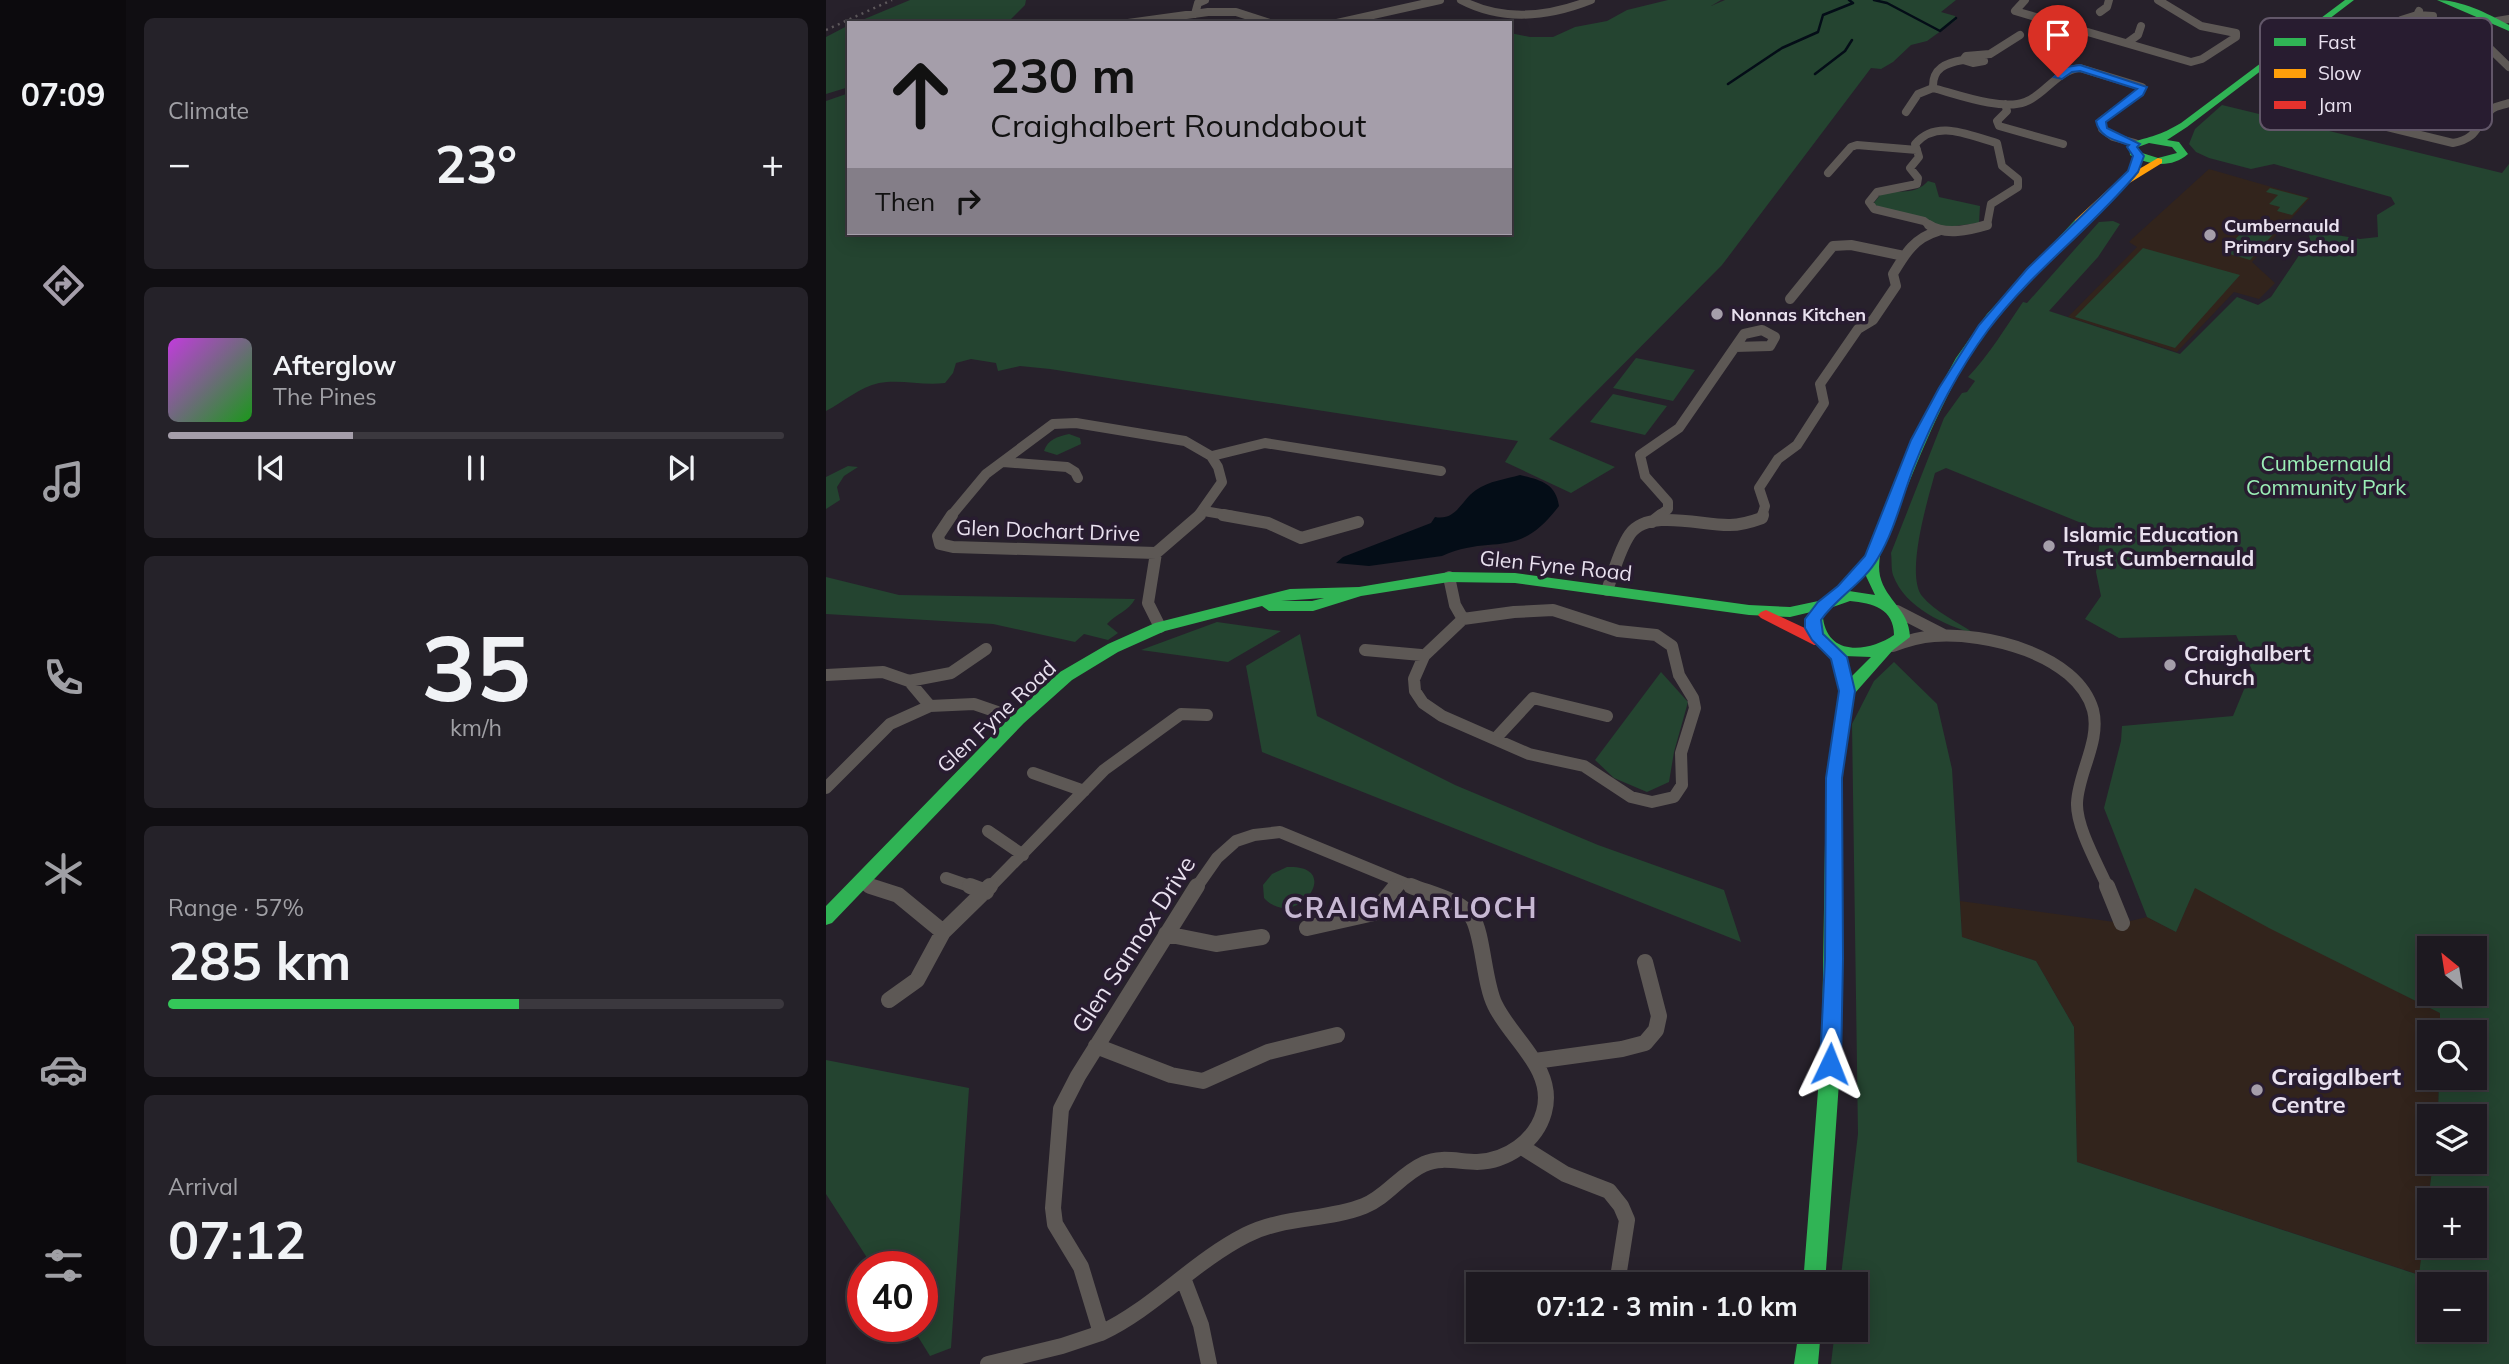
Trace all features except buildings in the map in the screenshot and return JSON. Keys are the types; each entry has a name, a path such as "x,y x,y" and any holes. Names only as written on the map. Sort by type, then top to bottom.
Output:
{"street":[{"path":"1195,14 1198,3 1205,0"},
{"path":"1346,21 1440,0"},
{"path":"1461,0 1488,11 1512,13 1559,11 1591,0"},
{"path":"2025,0 2015,10 2191,62 2202,59 2236,37 2235,33 2201,26 2158,0"},
{"path":"2100,12 2107,7 2109,0"},
{"path":"2326,18 2350,0"},
{"path":"2441,0 2491,18"},
{"path":"1143,21 1237,12 1264,21"},
{"path":"2407,18 2418,13 2433,16"},
{"path":"2126,43 2138,35 2141,26"},
{"path":"1933,88 1932,78 1944,65 1963,60 1980,63 1985,59 1982,56 1998,50 2020,35"},
{"path":"2000,38 2011,41"},
{"path":"2492,51 2509,67"},
{"path":"2137,150 2167,142 2212,102 2260,67"},
{"path":"1906,112 1918,94 1933,88 1977,100 2006,104 2026,102 2070,69 2080,68 2142,87 2139,93 2101,121 2102,129 2158,161"},
{"path":"2492,109 2509,103"},
{"path":"2006,104 2007,111 1997,121 1999,127 2063,144"},
{"path":"1607,590 1631,534 1642,525 1652,522 1740,526 1752,524 1762,518 1765,506 1759,488 1778,459 1797,445 1824,403 1820,384 1858,329 1873,320 1881,309 1896,286 1893,274 1904,256 1922,234 1987,225 1991,204 2018,187 2018,179 2002,166 1997,143 1945,129 1932,130 1919,138 1916,144 1919,157 1910,168 1918,178 1917,184 1877,192 1869,202 1874,209 1924,221 1938,231"},
{"path":"2400,130 2453,143 2465,141 2477,130"},
{"path":"1847,691 1902,637 1903,620 1873,583 1872,558 1918,440 1945,388 1983,328 2031,272 2133,172 2158,161 2181,157 2183,154 2180,147 2167,142"},
{"path":"1828,173 1851,147 1857,145 1917,150"},
{"path":"2133,172 2137,150"},
{"path":"1790,299 1833,246 1851,245 1904,256"},
{"path":"1652,522 1668,509 1668,502 1643,475 1639,465 1640,455 1656,440 1677,430 1735,347"},
{"name":"Glen Dochart Drive","path":"1156,553 953,547 940,544 938,537 961,502 986,474 1053,424 1064,422 1185,441 1200,447 1219,464 1222,482 1204,511 1156,553 1148,603 1160,626"},
{"path":"1212,456 1265,443 1441,471"},
{"path":"1003,462 1067,467 1075,472 1078,478"},
{"path":"1204,511 1268,523 1301,538 1358,522"},
{"path":"1815,1272 1832,1039 1834,778 1847,691 1842,666 1813,628 1813,619 1872,558"},
{"path":"1449,577 1455,605 1463,619"},
{"name":"Glen Fyne Road","path":"826,918 1018,719 1066,676 1112,648 1160,626 1290,594 1359,593 1449,577 1515,578 1749,610 1790,612 1826,603"},
{"path":"1826,603 1849,596 1862,596 1892,607 1945,635"},
{"path":"1548,610 1574,615 1619,631 1646,632 1660,636 1677,653 1679,676 1693,696 1695,707 1681,751 1684,780 1679,792 1670,799 1641,801 1623,793 1592,770 1577,763 1541,759 1516,751 1496,738 1435,711 1423,703 1414,685 1421,655 1463,619 1548,610"},
{"name":"Glen Fyne Road","path":"1749,610 1780,620 1828,646"},
{"path":"1828,646 1867,655 1909,640 1945,635 1988,641 2047,659 2072,676 2094,709 2095,727 2075,796 2077,813 2122,923"},
{"path":"826,675 883,672 909,681 943,678 966,668 986,649"},
{"path":"1365,650 1421,655"},
{"path":"909,681 930,706"},
{"path":"1496,738 1532,698 1607,716"},
{"path":"826,788 890,724 930,706 974,704 1018,719"},
{"path":"889,1000 917,980 943,932 1023,855 1104,770 1181,713 1206,715"},
{"path":"1033,773 1084,792"},
{"path":"988,831 1023,855"},
{"name":"Glen Sannox Drive","path":"1101,1334 1081,1266 1055,1224 1061,1109 1096,1046 1166,934 1217,858 1236,841 1254,835 1280,832 1291,835 1459,906 1473,918 1493,1002 1499,1015 1535,1060 1546,1083 1548,1097 1536,1131 1522,1147"},
{"path":"946,878 986,892"},
{"path":"1307,928 1374,913 1400,882"},
{"path":"859,883 898,895 943,932"},
{"path":"1166,934 1216,944 1262,937"},
{"path":"1535,1060 1622,1049 1645,1043 1656,1030 1659,1016 1646,962"},
{"path":"1096,1046 1171,1075 1203,1081 1268,1052 1337,1035"},
{"path":"988,1364 1101,1334 1132,1316 1221,1250 1265,1227 1367,1205 1423,1164 1444,1158 1487,1161 1522,1147 1565,1174 1609,1191 1621,1206 1627,1220 1619,1272"},
{"path":"1183,1278 1201,1325 1209,1364"},
{"path":"1806,1364 1809,1342"}],"shaded area":[{"path":"2209,169 2310,198 2252,262 2275,283 2259,299 2234,292 2177,352 2068,317 2137,247 2129,242"},
{"path":"1520,475 1551,487 1559,506 1530,534 1517,540 1475,546 1442,556 1369,566 1336,563 1343,557 1431,523 1435,517 1449,516 1481,487"},
{"name":"Craigalbert Centre","path":"2195,887 2417,1001 2417,1006 2426,1006 2440,1013 2440,1020 2417,1020 2417,1090 2439,1090 2438,1104 2417,1104 2417,1174 2432,1174 2430,1188 2417,1188 2417,1258 2422,1258 2420,1272 2417,1274 2077,1162 2074,1027 2036,961 1962,937 1960,901 2122,923 2147,917 2176,932"}],"green space":[{"path":"910,0 1026,0 1025,5 1009,21 860,21"},
{"path":"1668,0 1721,0 1711,6 1725,0 1956,0 1941,12 1955,16 1956,20 1927,41 1911,45 1881,69 1871,68 1722,265 1549,439 1615,467 1571,493 1505,462 1518,441 1050,369 1020,366 998,371 996,363 971,359 956,363 953,373 945,383 879,383 858,391 826,411 826,101 847,94 847,235 1512,235 1512,33 1553,37 1575,27 1607,21 1627,10"},
{"path":"847,26 847,88 826,94 826,37"},
{"name":"Cumbernauld Community Park","path":"2222,105 2260,114 2260,130 2325,130 2502,173 2509,164 2509,1364 1831,1364 1834,1342 1868,1342 1868,1272 1841,1272 1858,1134 1852,724 1874,681 1894,662 1937,704 1952,769 1962,937 2036,961 2074,1027 2077,1162 2417,1274 2417,1342 2487,1342 2487,1272 2419,1272 2421,1258 2487,1258 2487,1188 2430,1188 2432,1174 2487,1174 2487,1104 2438,1104 2439,1090 2487,1090 2487,1020 2440,1020 2440,1013 2426,1006 2487,1006 2487,936 2417,936 2417,1002 2195,888 2176,932 2147,917 2104,808 2121,741 2122,726 2233,716 2252,670 2236,635 2119,638 2085,619 2101,596 2096,572 2101,531 1946,468 1935,473 1923,518 1917,554 1917,585 1922,596 1933,607 1975,634 1927,614 1907,597 1893,575 1891,553 1944,418 1962,393 1967,392 1975,381 1968,377 2023,302 2027,303 2099,222 2113,221 2120,224 2098,257 2049,311 2180,354 2237,297 2258,305 2271,297 2310,239 2307,230 2360,239 2378,237 2377,215 2395,204 2391,197 2274,164 2251,169 2196,152 2189,144 2195,129"},
{"path":"1928,181 1935,183 1939,197 1980,206 1979,223 1939,228 1916,216 1873,204 1881,194 1918,189"},
{"path":"2270,188 2308,198 2292,215 2277,211 2280,207 2269,204 2278,195 2266,192"},
{"path":"2262,226 2277,230 2250,260 2223,252 2247,227 2258,230"},
{"path":"2143,248 2240,275 2175,348 2075,317"},
{"path":"1636,358 1695,370 1673,401 1613,388"},
{"path":"1613,394 1667,406 1645,435 1590,422"},
{"path":"1069,434 1080,438 1081,444 1057,455 1044,451 1051,441"},
{"path":"848,466 858,467 844,476 837,487 840,500 826,509 826,477"},
{"path":"826,577 899,595 1135,599 1107,624 1118,633 1108,640 1084,634 1075,642 993,624 826,614"},
{"path":"1217,622 1281,631 1228,662 1141,650"},
{"path":"1300,634 1317,716 1455,785 1598,845 1724,890 1741,942 1262,752 1246,666"},
{"path":"1661,672 1688,702 1669,782 1647,792 1614,778 1595,760"},
{"path":"1287,867 1304,869 1313,876 1314,885 1301,903 1277,907 1264,898 1263,885 1272,874"},
{"path":"826,1060 969,1088 951,1348 930,1356 921,1342 938,1342 938,1251 863,1251 826,1194"}],"waterway":[{"path":"1728,84 1782,48 1818,32 1823,15 1853,3 1849,0"},
{"path":"1874,0 1887,3 1940,31 1956,18"},
{"path":"1815,74 1845,51 1852,40"}],"railway":[{"path":"826,30 892,0"}],"traffic: fast":[{"path":"2326,18 2350,0"},
{"path":"2441,0 2490,18"},
{"path":"2492,19 2509,28"},
{"path":"2159,140 2184,125 2260,68"},
{"path":"2149,140 2175,144 2183,154 2171,160 2158,161 2134,153 2133,145 2149,140"},
{"path":"1887,604 1873,576 1874,550 1926,425 1962,358 1991,317 2079,222"},
{"path":"1269,606 1313,606 1359,592 1449,577 1515,578 1749,610 1790,612 1823,605"},
{"path":"826,918 1018,719 1066,676 1113,648 1160,627 1290,594 1359,592"},
{"path":"1849,596 1869,598 1894,610 1902,626 1902,637 1884,649 1867,653 1846,652 1828,644 1821,637 1815,617 1825,605 1849,596"},
{"path":"1815,1272 1832,1039 1834,778 1847,691 1842,666 1832,649"},
{"path":"1847,691 1886,651"},
{"path":"1806,1364 1809,1342"}],"traffic: slow":[{"path":"2079,222 2119,185 2158,161"}],"traffic: jam":[{"path":"1832,600 1872,558"},
{"path":"1766,615 1819,641"}],"place":[{"name":"Cumbernauld Primary School","path":"2210,235"},
{"name":"Nonnas Kitchen","path":"1717,314"},
{"name":"Islamic Education Trust Cumbernauld","path":"2049,546"},
{"name":"Craighalbert Church","path":"2170,665"},
{"name":"Craigalbert Centre","path":"2257,1090"}],"district":[{"name":"CRAIGMARLOCH","path":"1411,907"}],"route":[{"path":"1830,1064 1834,959 1834,778 1847,691 1839,657 1818,637 1813,628 1813,619 1823,605 1843,590 1872,558 1918,440 1945,388 1993,314 2085,216 2133,172 2139,156 2134,153 2132,147 2135,144 2102,129 2101,121 2139,93 2142,87 2080,68 2070,69 2058,77"}]}
